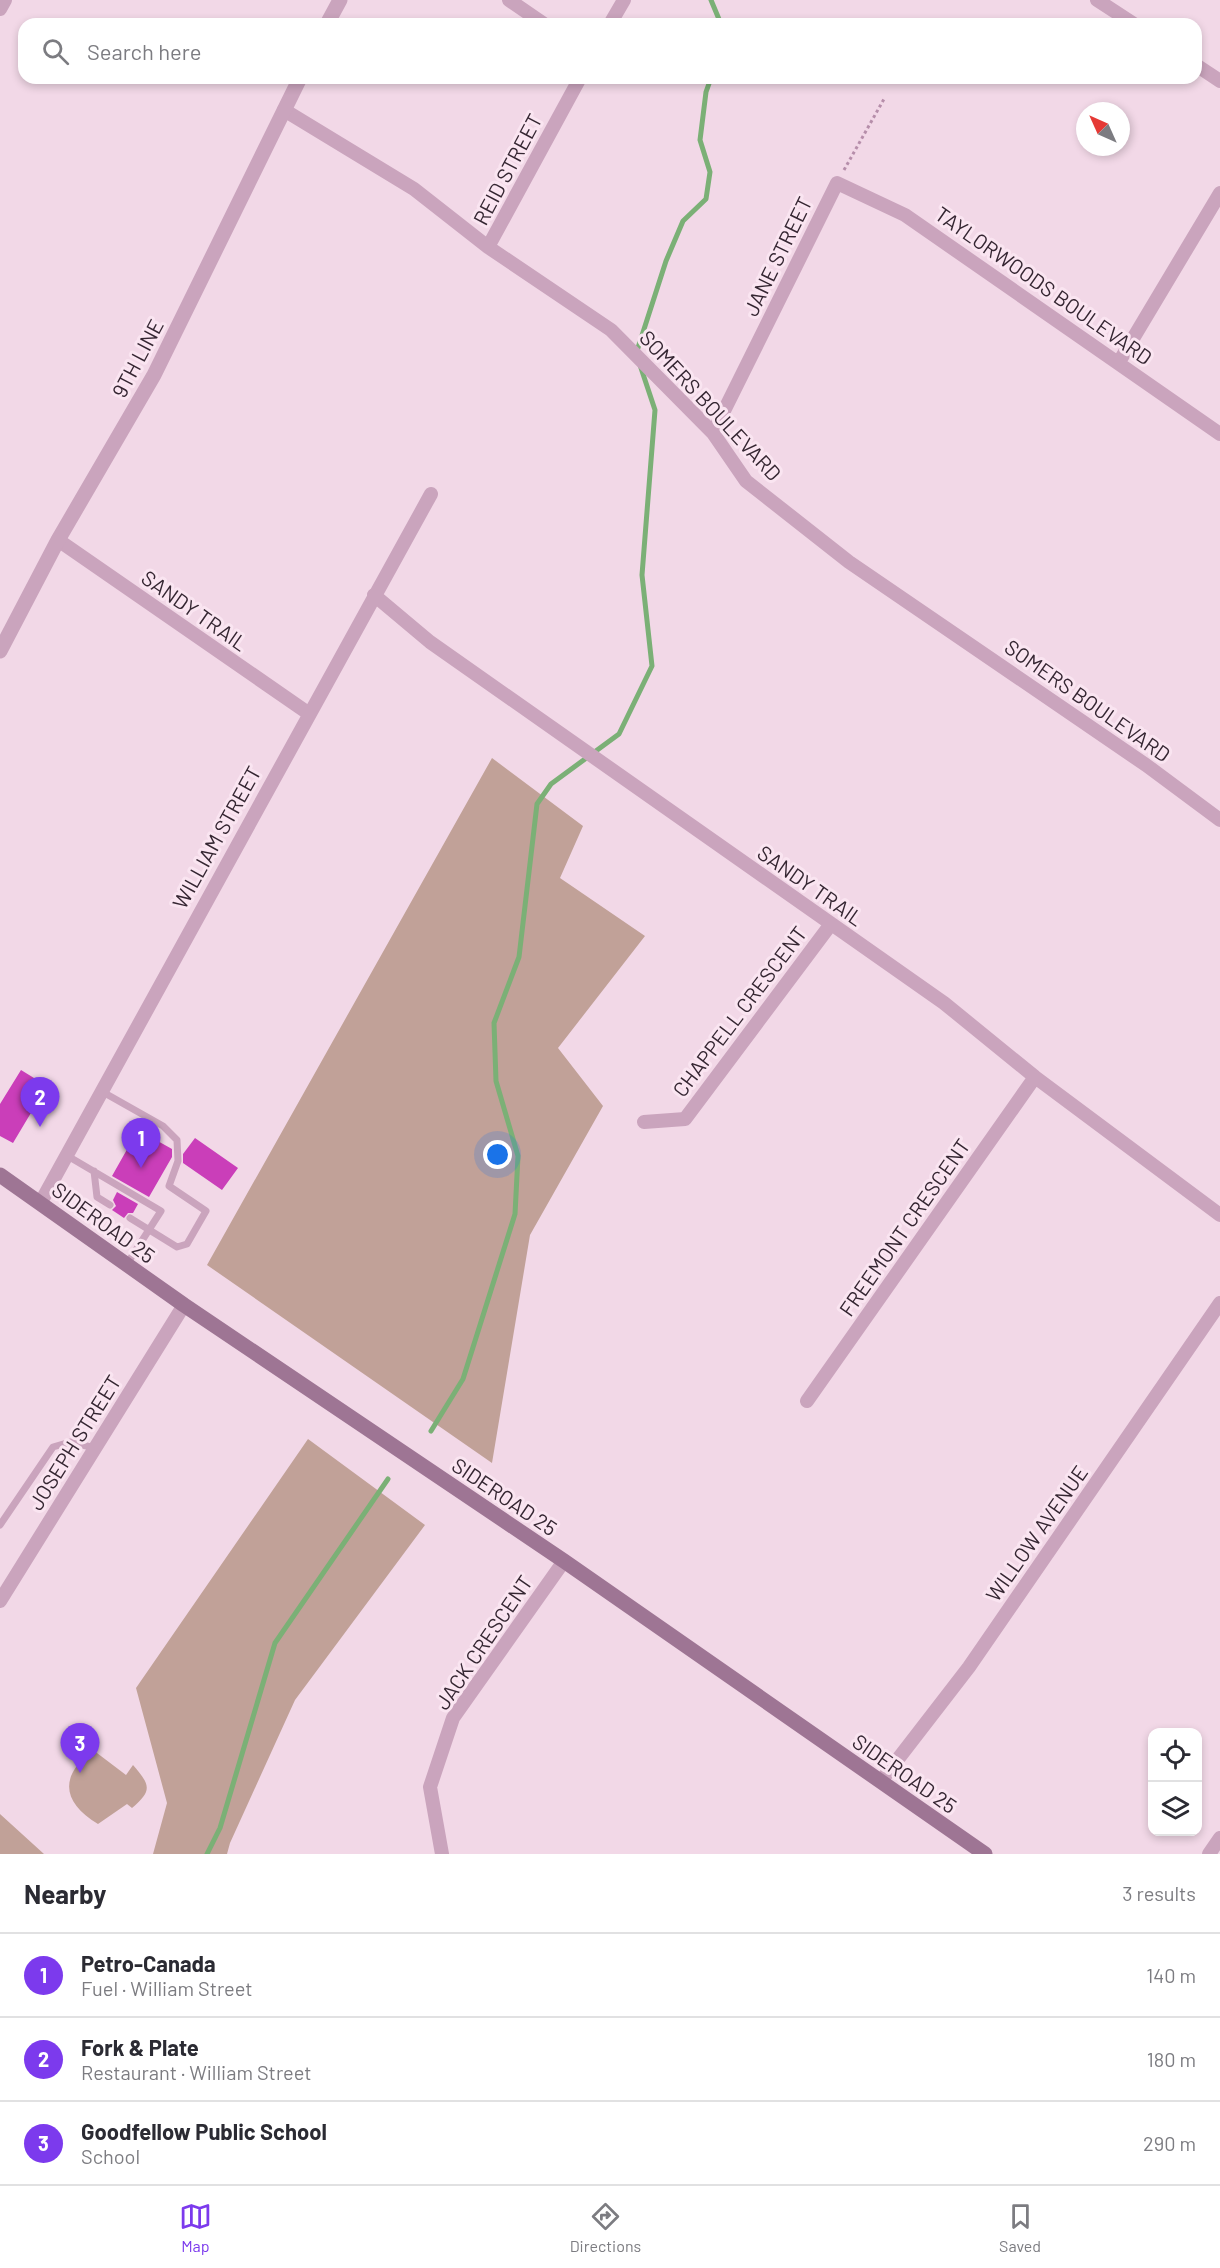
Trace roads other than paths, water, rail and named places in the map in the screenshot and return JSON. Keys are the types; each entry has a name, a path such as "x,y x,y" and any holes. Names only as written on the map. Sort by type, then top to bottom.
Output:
{"main road":[{"name":"SIDEROAD 25","path":"0,1175 184,1305 564,1561 985,1854"}],"street":[{"path":"0,9 4,0"},
{"path":"330,18 340,0"},
{"path":"509,0 535,18"},
{"path":"614,18 624,0"},
{"path":"1097,0 1125,18"},
{"path":"1202,69 1220,81"},
{"name":"9TH LINE","path":"0,651 58,540 154,375 297,84"},
{"name":"REID STREET","path":"488,247 577,84"},
{"name":"SOMERS BOULEVARD","path":"284,110 414,189 488,247 611,330 712,434 746,481 849,561 1136,758 1220,820"},
{"name":"TAYLORWOODS BOULEVARD","path":"837,183 905,215 1220,434"},
{"name":"JANE STREET","path":"712,434 837,183"},
{"path":"1119,362 1220,193"},
{"name":"WILLIAM STREET","path":"40,1202 431,494"},
{"name":"SANDY TRAIL","path":"58,540 308,713"},
{"name":"SANDY TRAIL","path":"374,595 430,642 944,1003 1035,1077 1220,1215"},
{"name":"CHAPPELL CRESCENT","path":"644,1122 685,1119 831,924"},
{"name":"FREEMONT CRESCENT","path":"807,1401 1035,1077"},
{"name":"WILLOW AVENUE","path":"881,1781 969,1667 1220,1303"},
{"name":"JOSEPH STREET","path":"0,1601 184,1305"},
{"name":"JACK CRESCENT","path":"442,1854 430,1787 453,1718 564,1561"},
{"path":"1209,1854 1220,1838"}],"lane":[{"path":"101,1091 163,1126 177,1140 178,1161 169,1186 206,1211 187,1244 177,1246 130,1218"},
{"path":"66,1155 161,1211 127,1264"},
{"path":"94,1171 97,1197 110,1205"},
{"path":"0,1525 52,1447 70,1442 95,1448"}],"waterway":[{"path":"711,0 718,18"},
{"path":"636,354 666,261 683,221 706,199 710,172 700,140 709,84"},
{"path":"431,1431 463,1379 515,1214 518,1156 496,1081 494,1023 519,957 537,804 551,784 619,734 652,666 642,575 655,410 640,365"},
{"path":"207,1854 220,1828 275,1643 388,1479"}],"place":[{"name":"Fork & Plate","path":"40,1127"},
{"name":"Petro-Canada","path":"141,1168"},
{"name":"Goodfellow Public School","path":"80,1773"}]}
